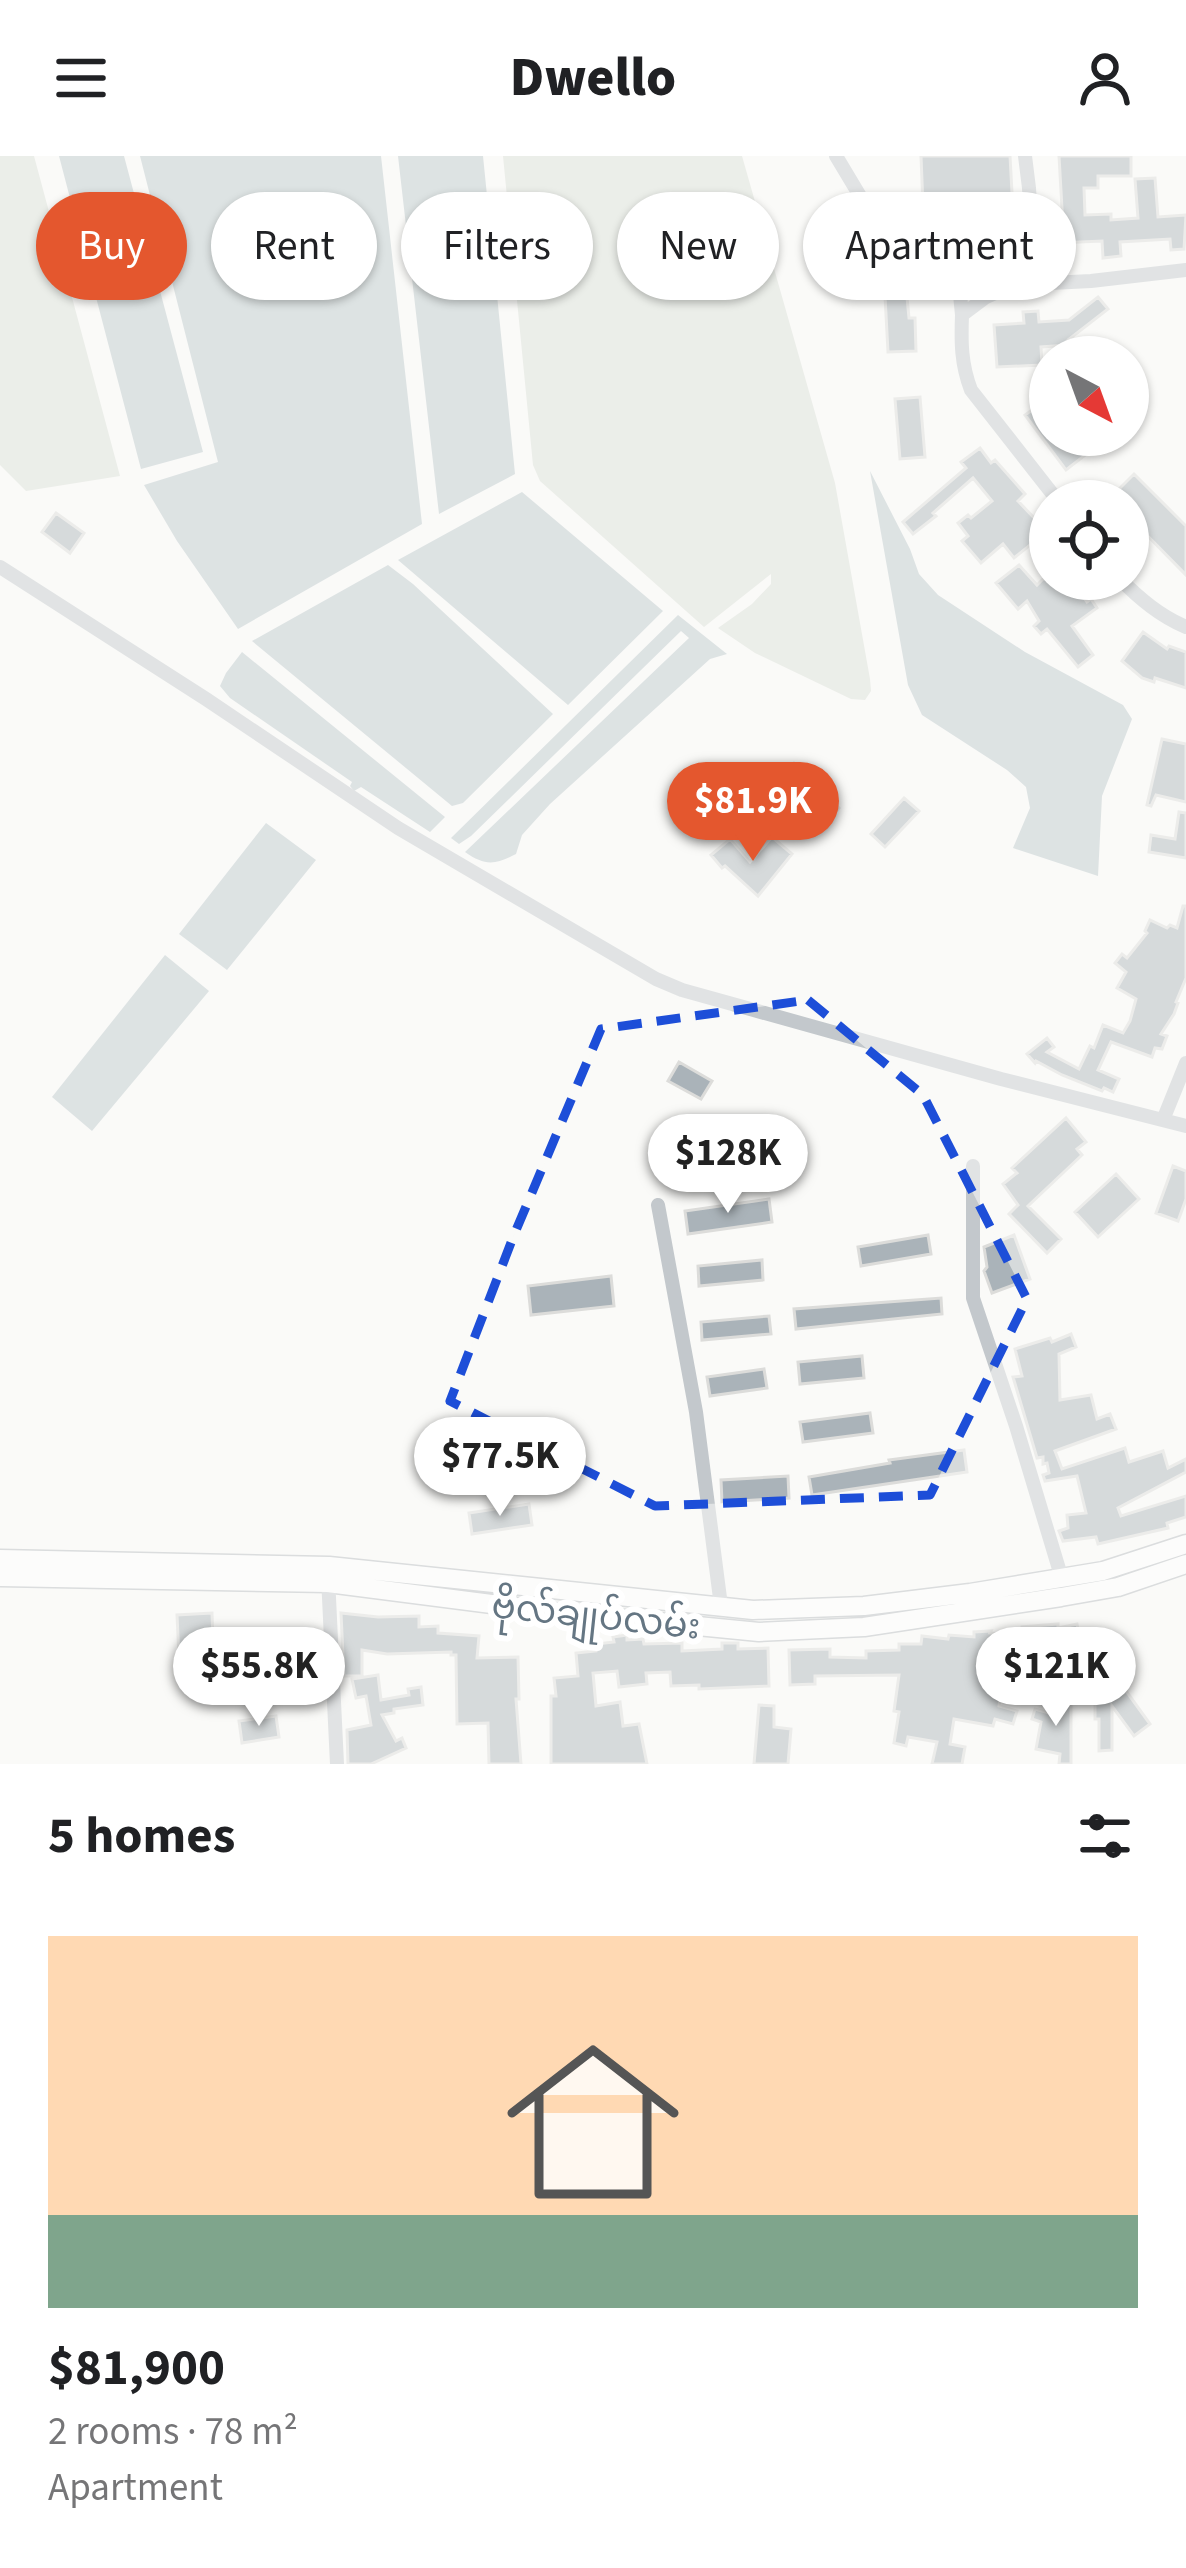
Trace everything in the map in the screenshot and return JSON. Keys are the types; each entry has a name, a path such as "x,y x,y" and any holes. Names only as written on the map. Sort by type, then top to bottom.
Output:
{"main road":[{"name":"ဗိုလ်ချုပ်လမ်း","path":"0,1559 328,1575 753,1610 863,1606 1061,1579 1103,1571 1186,1544"},
{"name":"ဗိုလ်ချုပ်လမ်း","path":"0,1577 328,1575 554,1612 759,1632 864,1627 1061,1597 1118,1587 1186,1564"}],"street":[{"path":"836,156 858,192"},
{"path":"1025,156 1028,192"},
{"path":"1076,280 1186,270"},
{"path":"961,300 963,370 971,390 1041,480"},
{"path":"962,315 982,300"},
{"path":"0,567 398,828 656,979 1001,1079 1186,1126"},
{"path":"1142,600 1186,627"},
{"path":"1163,1120 1186,1063"},
{"path":"973,1166 973,1298 1061,1579"},
{"path":"658,1205 696,1412 721,1606"},
{"path":"328,1575 337,1764"}],"highlighted area":[{"path":"808,1000 923,1095 1027,1299 930,1495 655,1506 450,1401 601,1029"}],"shaded area":[{"path":"0,156 34,156 44,192 36,192 36,300 73,300 120,476 26,491 0,465"},
{"path":"59,156 124,156 134,192 68,192"},
{"path":"140,156 381,156 422,524 238,629 144,485 218,462 177,300 187,300 187,192 149,192"},
{"path":"398,156 483,156 487,192 402,192"},
{"path":"503,156 742,156 752,192 617,192 617,300 779,300 779,286 835,483 870,679 871,691 865,700 851,699 755,653 718,628 752,604 771,584 771,574 704,627 540,481 533,465 517,300 593,300 593,192 506,192"},
{"path":"97,300 162,300 203,452 141,469"},
{"path":"414,300 497,300 515,474 439,514"},
{"path":"870,471 919,574 938,595 1025,652 1123,705 1132,719 1102,796 1098,876 1013,848 1030,808 1026,787 922,715 908,685"},
{"path":"522,492 663,611 568,705 398,560"},
{"path":"388,565 553,714 463,803 452,806 252,641"},
{"path":"678,615 727,654 710,659 550,804 522,835 516,854 490,862 465,852 689,638 681,631 471,836 459,844 451,838"},
{"path":"242,652 445,817 430,832 361,787 354,791 352,782 230,698 220,686"},
{"path":"266,823 316,860 227,970 179,934"},
{"path":"165,955 209,991 92,1131 52,1097"}],"building":[{"path":"921,156 1010,156 1012,192 922,192"},
{"path":"1059,156 1131,156 1131,176 1098,176 1098,188 1084,188 1085,215 1138,218 1135,179 1155,178 1158,217 1186,215 1184,249 1171,250 1170,239 1120,242 1121,256 1103,258 1102,241 1076,242 1076,192 1061,192"},
{"path":"1098,297 1108,309 1073,336 1029,336 1029,366 997,367 994,325 1024,323 1023,312 1038,311 1039,322 1069,320"},
{"path":"885,300 907,300 909,318 915,318 916,351 888,352"},
{"path":"920,397 925,457 900,459 895,399"},
{"path":"980,448 1025,494 1018,501 1029,513 1029,546 1014,558 1003,544 981,563 962,541 968,536 958,523 992,501 973,478 913,534 903,522 966,468 961,462"},
{"path":"1056,456 1084,456 1066,470"},
{"path":"1149,489 1186,526 1186,575 1149,537"},
{"path":"56,513 84,533 70,553 42,532"},
{"path":"1019,565 1029,576 1029,600 1092,600 1097,608 1072,626 1093,655 1078,667 1047,629 1041,634 1034,626 1039,621 1027,601 1018,609 996,583"},
{"path":"1143,632 1167,649 1186,652 1186,688 1142,678 1122,661"},
{"path":"1162,739 1186,744 1186,802 1156,795 1151,806 1147,805"},
{"path":"794,763 839,808 825,823 780,777"},
{"path":"904,798 919,811 885,847 871,834"},
{"path":"1179,812 1186,813 1186,858 1149,852 1151,835 1175,839"},
{"path":"772,837 792,854 758,896 711,855 730,839 750,862"},
{"path":"1183,906 1186,978 1174,1014 1161,1034 1167,1036 1162,1049 1155,1048 1152,1057 1111,1042 1098,1070 1119,1079 1113,1092 1035,1063 1027,1054 1047,1038 1054,1047 1047,1052 1079,1069 1103,1025 1123,1033 1136,999 1117,988 1126,972 1115,963 1122,954 1127,958 1147,933 1150,920 1177,928"},
{"path":"679,1062 712,1081 701,1099 668,1081"},
{"path":"1066,1118 1086,1142 1077,1149 1082,1155 1028,1206 1061,1239 1047,1253 1009,1214 1018,1205 1003,1184 1017,1173 1012,1168"},
{"path":"1173,1166 1186,1171 1186,1199 1178,1221 1156,1213"},
{"path":"1116,1174 1139,1199 1098,1237 1075,1212"},
{"path":"769,1199 772,1222 688,1234 685,1211"},
{"path":"928,1235 931,1254 861,1266 858,1247"},
{"path":"1014,1235 1030,1279 992,1293 984,1271 984,1247"},
{"path":"762,1260 763,1280 699,1286 698,1266"},
{"path":"611,1276 614,1306 531,1315 528,1286"},
{"path":"941,1298 942,1314 796,1329 794,1309"},
{"path":"769,1316 771,1334 702,1340 701,1322"},
{"path":"1071,1334 1076,1347 1059,1354 1060,1400 1091,1395 1097,1419 1110,1414 1116,1429 1055,1451 1062,1469 1125,1448 1129,1462 1163,1451 1168,1468 1186,1459 1186,1472 1118,1508 1121,1516 1186,1496 1186,1517 1167,1523 1168,1528 1098,1544 1096,1537 1063,1541 1059,1531 1068,1528 1067,1515 1086,1513 1077,1476 1045,1481 1047,1463 1037,1458 1013,1377 1022,1376 1015,1349"},
{"path":"862,1356 864,1378 800,1384 798,1362"},
{"path":"764,1369 767,1388 710,1396 707,1377"},
{"path":"870,1413 873,1433 803,1442 800,1422"},
{"path":"964,1450 967,1472 812,1495 809,1477"},
{"path":"788,1476 789,1498 722,1502 721,1480"},
{"path":"529,1504 532,1525 472,1534 469,1513"},
{"path":"212,1613 214,1668 202,1669 202,1655 179,1657 177,1615"},
{"path":"341,1613 419,1616 419,1627 438,1626 438,1633 479,1636 477,1658 518,1657 521,1764 489,1764 488,1723 457,1724 456,1655 451,1652 362,1650 362,1676 344,1676"},
{"path":"1058,1624 1058,1628 1077,1624 1080,1671 1061,1672 1062,1695 1053,1696 1051,1672 1004,1668 999,1706 1017,1711 1013,1724 995,1719 993,1726 954,1719 950,1744 965,1747 962,1764 932,1764 937,1742 908,1737 906,1746 894,1743 899,1675 815,1676 815,1684 790,1685 789,1650 830,1649 830,1657 866,1658 866,1651 921,1644 922,1636 948,1639 949,1635 974,1637 974,1632 991,1631 1022,1636 1022,1627"},
{"path":"627,1635 627,1640 643,1639 644,1644 682,1643 682,1651 722,1649 722,1643 738,1643 738,1649 768,1648 769,1686 671,1686 670,1672 646,1673 647,1684 619,1687 617,1671 593,1673 596,1706 620,1702 623,1726 639,1724 647,1764 551,1764 554,1678 578,1676 576,1653 596,1651 596,1644"},
{"path":"1108,1666 1150,1724 1134,1736 1112,1706 1112,1750 1099,1751 1095,1698 1107,1698 1092,1678"},
{"path":"378,1675 381,1700 409,1695 408,1689 421,1687 423,1705 382,1715 396,1741 402,1738 406,1748 371,1764 348,1764 347,1730 371,1725 366,1696 356,1698 352,1679"},
{"path":"1062,1696 1062,1705 1071,1705 1071,1764 1059,1764 1060,1754 1036,1749 1041,1722 1032,1719 1035,1709 1049,1713 1048,1697"},
{"path":"759,1705 774,1706 774,1727 791,1729 788,1764 754,1764"},
{"path":"276,1716 279,1737 242,1743 239,1721"}]}
